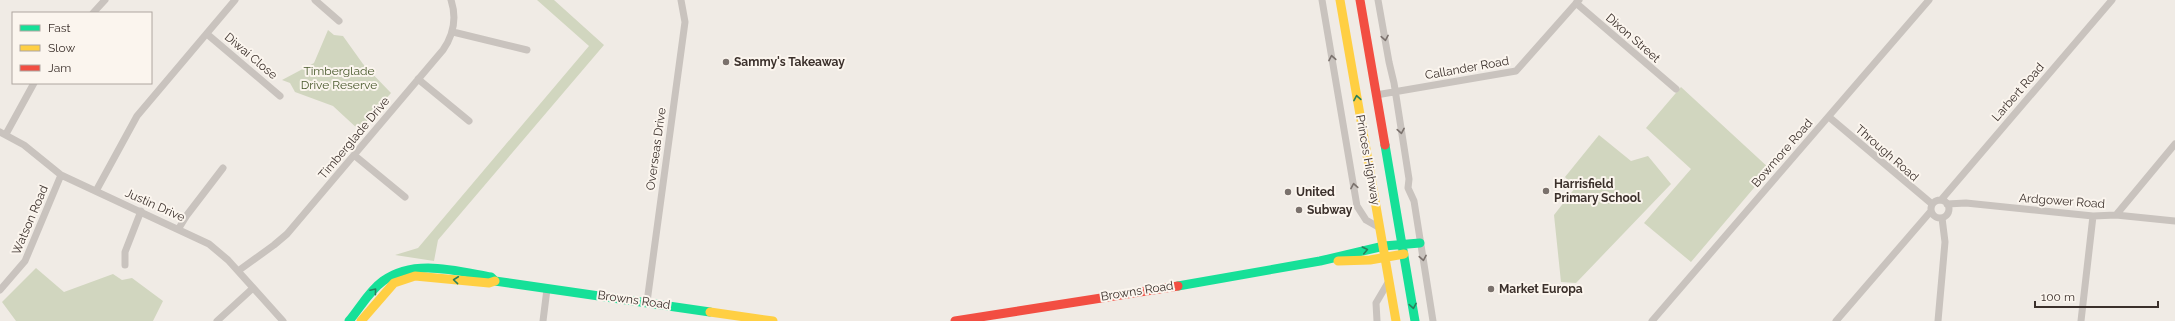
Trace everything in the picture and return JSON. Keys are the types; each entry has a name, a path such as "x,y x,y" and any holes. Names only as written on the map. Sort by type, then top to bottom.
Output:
{"main road":[{"name":"Princes Highway","path":"1340,0 1396,321"},
{"name":"Princes Highway","path":"1360,0 1415,321"},
{"name":"Browns Road","path":"955,321 1320,261 1384,246 1420,243"},
{"name":"Browns Road","path":"1320,261 1386,258 1404,254"},
{"name":"Browns Road","path":"349,321 383,281 398,272 413,267 454,271 491,278 495,281 773,321"},
{"name":"Browns Road","path":"361,321 394,283 415,276 489,283 495,281"}],"street":[{"path":"94,12 105,0"},
{"path":"96,191 137,116 235,0"},
{"path":"315,0 339,21"},
{"name":"Timberglade Drive","path":"238,271 282,239 444,50 453,32 454,14 452,0"},
{"name":"Overseas Drive","path":"647,302 685,22 682,0"},
{"path":"1322,0 1357,206 1366,220 1380,228"},
{"path":"1378,0 1396,92 1409,179 1408,188 1414,201 1433,321"},
{"name":"Bowmore Road","path":"1652,321 1929,0"},
{"name":"Larbert Road","path":"1944,202 2112,0"},
{"name":"Callander Road","path":"1376,95 1516,71 1577,2"},
{"name":"Dixon Street","path":"1577,2 1676,89"},
{"path":"453,32 527,50"},
{"name":"Diwai Close","path":"207,34 280,96"},
{"path":"418,79 470,122"},
{"path":"3,133 33,84"},
{"name":"Through Road","path":"1829,117 1931,208"},
{"name":"Justin Drive","path":"3,133 36,154 61,175 179,228 209,244 238,271 283,321"},
{"path":"2116,215 2175,144"},
{"path":"354,155 404,197"},
{"path":"179,228 186,215 223,168"},
{"name":"Watson Road","path":"0,290 25,261 61,175"},
{"path":"1836,321 1931,208 1936,200 1944,202 1948,212 1942,218 1936,218 1931,208"},
{"name":"Ardgower Road","path":"1944,202 2093,216 2116,215 2175,221"},
{"path":"125,265 125,252 141,211"},
{"path":"2080,321 2093,216"},
{"path":"1938,321 1945,242 1942,218"},
{"path":"1377,321 1376,303 1390,280"},
{"path":"217,321 253,288"},
{"path":"542,321 547,288"}],"green space":[{"path":"537,0 554,0 604,45 438,240 434,261 395,255 418,248 589,46"},
{"name":"Timberglade Drive Reserve","path":"328,30 334,35 343,36 363,64 391,93 359,130 333,106 295,92 290,83 282,80 314,63"},
{"path":"1681,87 1770,169 1691,262 1644,223 1691,169 1646,128"},
{"path":"1599,135 1631,161 1648,156 1671,184 1576,283 1561,282 1554,215 1575,188 1565,177"},
{"path":"36,268 64,292 113,274 122,280 132,278 163,301 153,321 16,321 2,302"}],"traffic: fast":[{"path":"1385,145 1415,321"},
{"path":"1178,286 1320,261 1384,246 1420,243"},
{"path":"349,321 369,295 383,281 395,274 422,268 450,270 491,277 495,281 710,312"}],"traffic: slow":[{"path":"1340,0 1396,321"},
{"path":"1338,261 1370,260 1404,254"},
{"path":"361,321 394,283 415,276 489,283 495,281"},
{"path":"710,312 773,321"}],"traffic: jam":[{"path":"1360,0 1385,145"},
{"path":"955,321 1178,286"}],"place":[{"name":"Sammy's Takeaway","path":"726,62"},
{"name":"Harrisfield Primary School","path":"1546,191"},
{"name":"United","path":"1288,192"},
{"name":"Subway","path":"1299,210"},
{"name":"Market Europa","path":"1491,289"}]}
